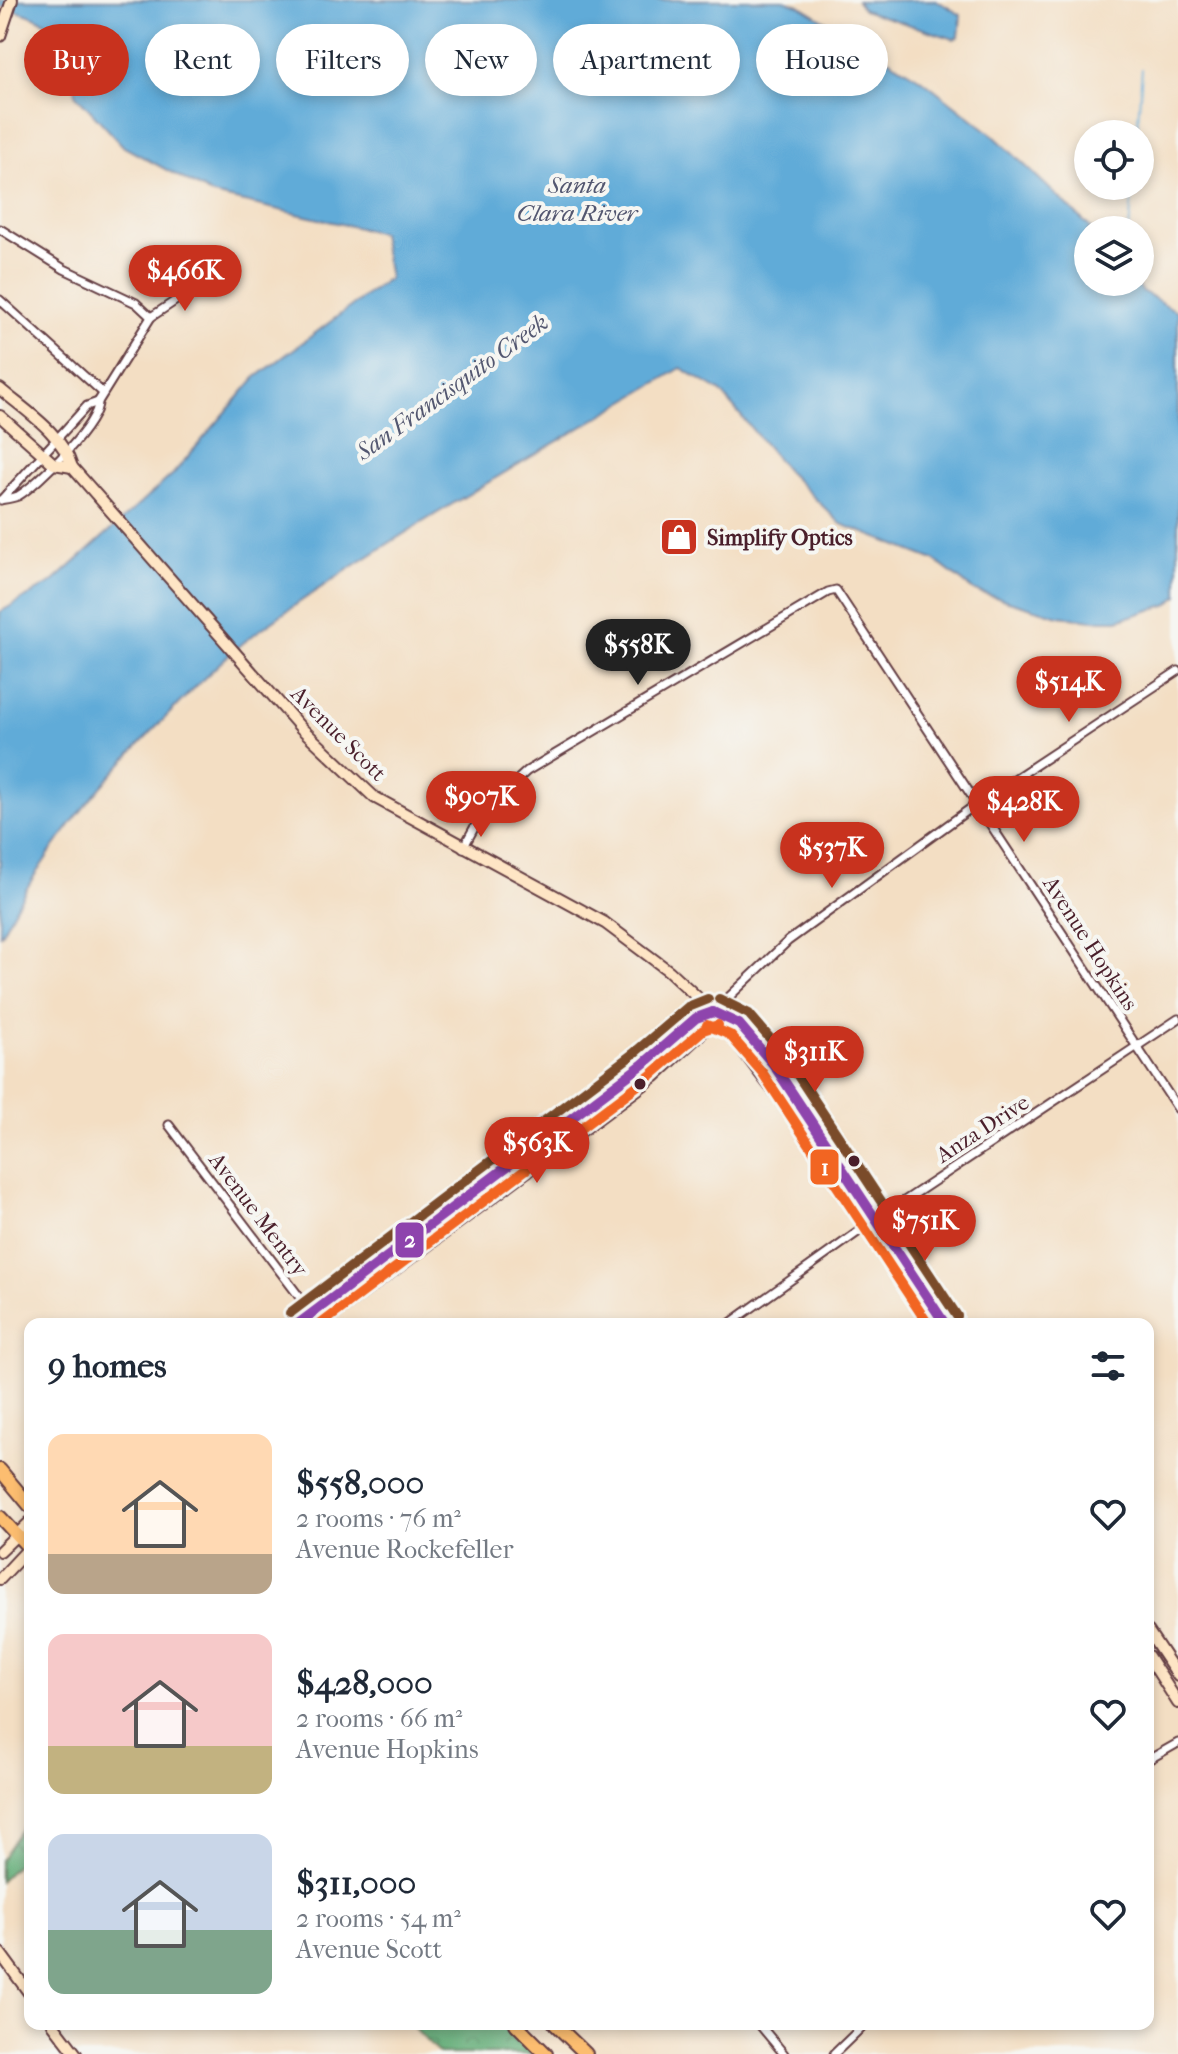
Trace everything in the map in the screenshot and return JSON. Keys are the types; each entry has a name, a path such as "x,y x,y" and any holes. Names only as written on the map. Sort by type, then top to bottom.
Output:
{"main road":[{"path":"2,32 12,0"},
{"name":"Avenue Scott","path":"0,389 57,439 67,450 72,467 301,728 374,797 605,923 669,971 713,1012 788,1110 925,1318"},
{"path":"0,416 54,464 72,467"},
{"path":"306,1318 642,1065 696,1018 713,1012"},
{"path":"329,1318 654,1077 706,1029 713,1012"},
{"name":"Avenue Scott","path":"713,1012 739,1024 773,1064 941,1318"},
{"path":"0,1470 24,1499"},
{"path":"0,1517 24,1543"},
{"path":"0,1551 24,1527"},
{"path":"0,1579 24,1554"},
{"path":"1154,1640 1178,1676"},
{"path":"1154,1665 1178,1703"},
{"path":"0,1953 24,1986"},
{"path":"58,2030 76,2054"},
{"path":"522,2030 546,2054"},
{"path":"561,2030 586,2054"}],"street":[{"path":"0,229 64,269 136,303 151,317"},
{"path":"0,500 17,497 67,450 97,413 103,393 151,317 175,301 194,279"},
{"path":"0,300 103,393"},
{"path":"0,500 87,406 98,402"},
{"name":"Avenue Hopkins","path":"463,848 484,810 527,771 836,590 843,596 1178,1109"},
{"path":"713,1012 788,941 978,803 1178,671"},
{"name":"Anza Drive","path":"737,1318 865,1227 1178,1019"},
{"name":"Avenue Mentry","path":"169,1125 316,1318"},
{"path":"1154,1757 1178,1743"},
{"path":"764,2030 784,2054"},
{"path":"834,2054 859,2030"}],"green space":[{"path":"24,1825 24,1858 0,1881 0,1860"},
{"path":"416,2030 509,2030 534,2054 439,2054"}],"water":[{"name":"Santa Clara River","path":"0,0 784,0 799,5 830,24 756,24 756,96 888,96 888,59 924,81 993,135 1078,216 1074,216 1074,296 1151,296 1178,312 1178,596 1169,604 1117,620 1093,620 1059,616 975,591 934,560 841,524 787,471 721,392 681,368 362,560 234,651 138,746 93,796 53,847 0,936 0,612 53,582 173,474 255,378 389,278 381,233 213,195 124,147 77,96 129,96 129,24 48,24 0,6"},
{"path":"936,0 961,15 959,37 954,39 863,10 857,1"}],"waterway":[{"path":"1138,120 1142,69"},
{"path":"1130,216 1132,200"}],"transit line":[{"path":"290,1313 633,1054 688,1007 708,999"},
{"path":"719,999 749,1014 785,1056 957,1316"},
{"name":"2","path":"713,1012 739,1024 773,1064 941,1318"},
{"name":"2","path":"306,1318 642,1065 696,1018 713,1012"},
{"name":"1","path":"707,1025 730,1035 762,1072 924,1318"},
{"name":"1","path":"329,1318 650,1076 703,1030 718,1025"}],"place":[{"name":"Simplify Optics","path":"679,537"}],"water label":[{"name":"San Francisquito Creek","path":"452,387"}]}
